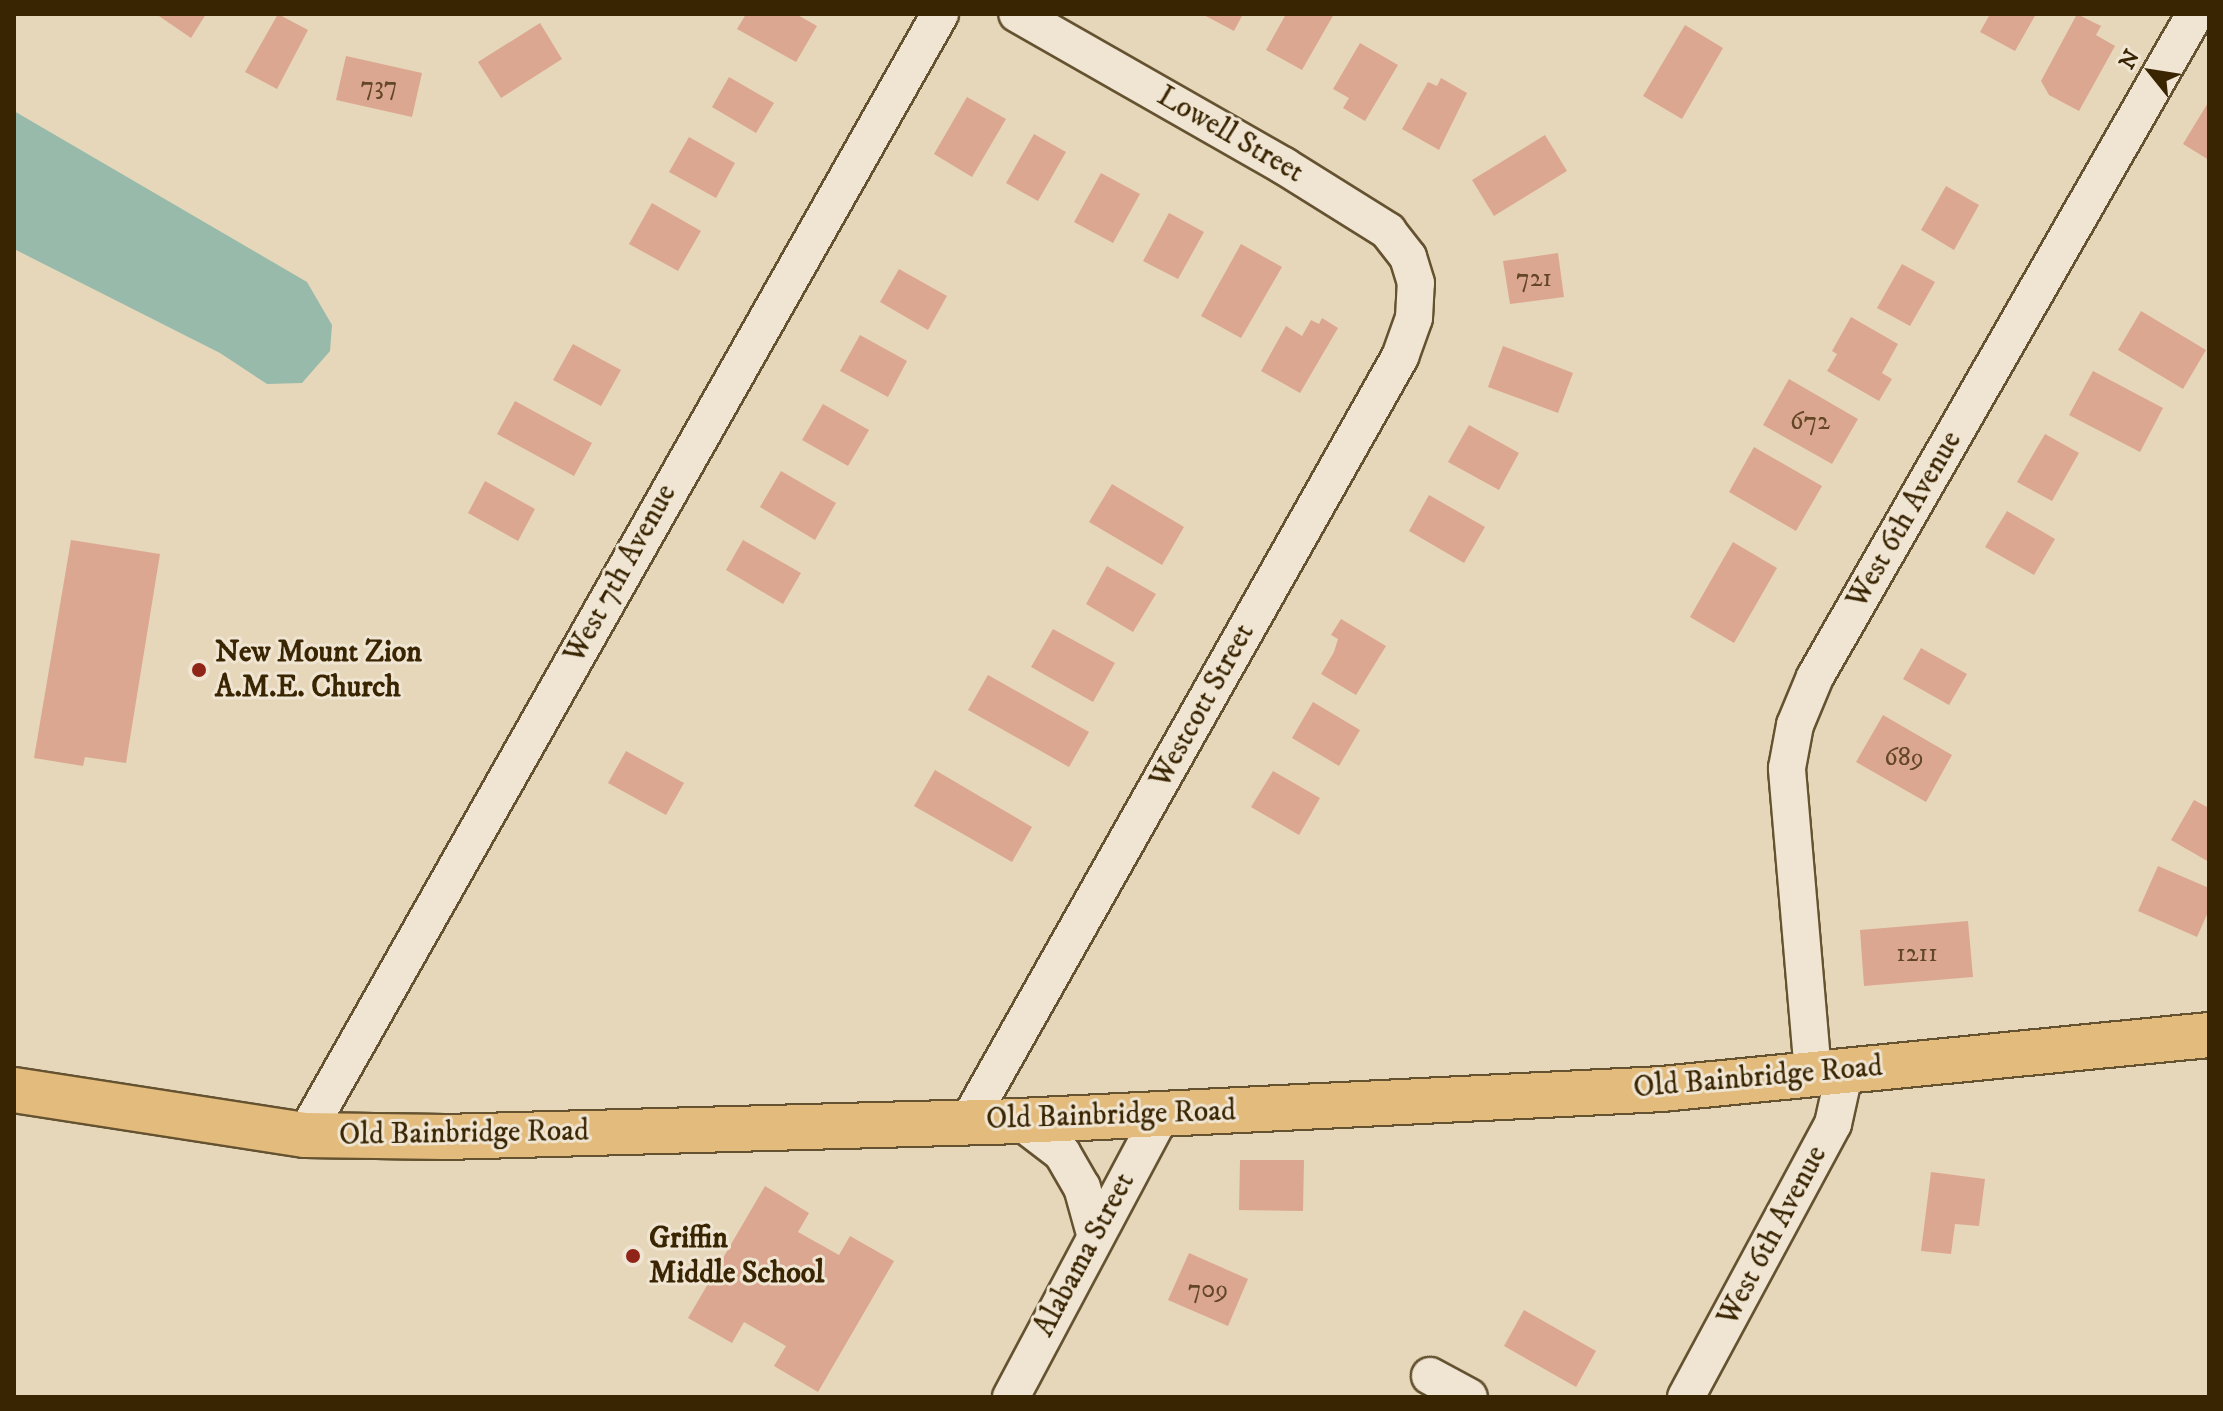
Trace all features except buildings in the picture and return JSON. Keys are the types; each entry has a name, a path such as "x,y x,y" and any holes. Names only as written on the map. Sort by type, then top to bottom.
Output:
{"main road":[{"name":"Old Bainbridge Road","path":"14,1090 305,1135 445,1137 1020,1121 1662,1089 2209,1035"}],"street":[{"name":"West 7th Avenue","path":"305,1135 940,14"},
{"name":"Lowell Street","path":"1017,14 1284,166 1388,231 1408,257 1416,283"},
{"name":"West 6th Avenue","path":"1686,1397 1833,1124 1829,1072 1787,768 1795,725 1815,677 2195,14"},
{"name":"Westcott Street","path":"968,1122 1400,357 1414,318 1416,283"},
{"name":"Alabama Street","path":"1011,1397 1161,1115"},
{"path":"1020,1121 1062,1153 1082,1187 1095,1234"},
{"path":"1430,1376 1469,1397"}],"shaded area":[{"path":"14,111 307,282 332,325 330,351 302,383 267,384 220,353 14,249"}],"place":[{"name":"New Mount Zion A.M.E. Church","path":"199,670"},
{"name":"Griffin Middle School","path":"633,1256"}]}
